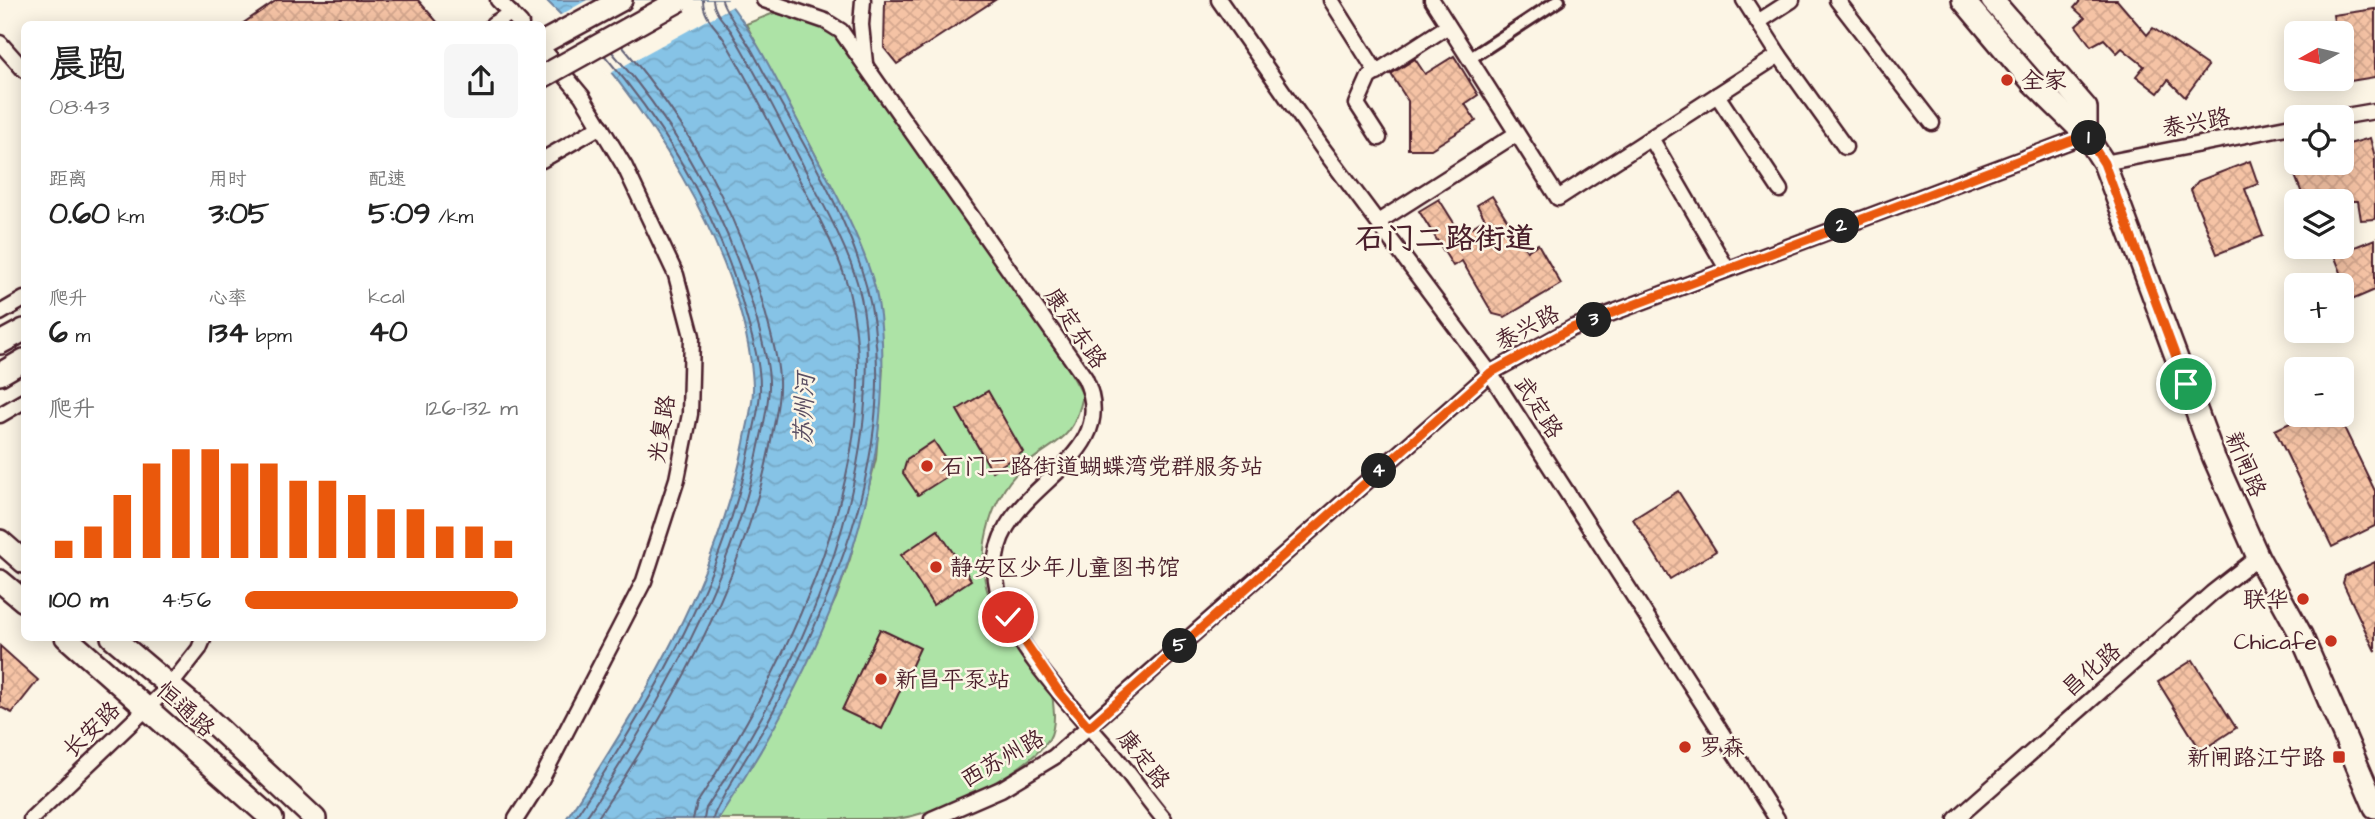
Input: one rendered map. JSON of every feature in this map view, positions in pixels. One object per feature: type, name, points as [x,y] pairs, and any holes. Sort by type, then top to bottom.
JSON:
[{"type":"main road","points":[[546,44],[621,0]]},
{"type":"main road","points":[[546,75],[680,0]]},
{"type":"main road","name":"新闸路","points":[[1963,0],[2033,83],[2086,135],[2104,163],[2214,458],[2258,556],[2301,635],[2375,807]]},
{"type":"main road","name":"新闸路","points":[[1992,0],[2086,108],[2086,135]]},
{"type":"main road","points":[[0,343],[21,332]]},
{"type":"main road","points":[[0,374],[21,362]]},
{"type":"main road","points":[[0,541],[21,559]]},
{"type":"main road","points":[[0,581],[21,598]]},
{"type":"main road","name":"恒通路","points":[[71,641],[272,819]]},
{"type":"main road","name":"恒通路","points":[[117,641],[170,686],[314,819]]},
{"type":"street","points":[[498,0],[518,21]]},
{"type":"street","points":[[863,0],[861,25],[865,64]]},
{"type":"street","name":"武定路","points":[[1219,0],[1490,373],[1777,819]]},
{"type":"street","points":[[1331,0],[1377,73]]},
{"type":"street","points":[[1432,0],[1558,198],[1779,54]]},
{"type":"street","points":[[1469,59],[1559,0]]},
{"type":"street","points":[[1744,0],[1845,147]]},
{"type":"street","points":[[1758,22],[1792,0]]},
{"type":"street","points":[[1837,0],[1932,123]]},
{"type":"street","name":"康定东路","points":[[772,1],[841,31],[1085,378],[1093,395],[1094,411],[1089,436],[1072,459],[1044,482],[1007,524],[998,545],[994,569],[998,593],[1008,617],[1059,692],[1089,727]]},
{"type":"street","points":[[498,21],[510,13]]},
{"type":"street","points":[[1379,138],[1357,104],[1370,77],[1448,26]]},
{"type":"street","points":[[0,43],[21,66]]},
{"type":"street","name":"光复路","points":[[516,819],[541,780],[644,581],[677,478],[690,414],[692,336],[676,275],[652,220],[601,126],[546,51]]},
{"type":"street","points":[[1717,95],[1780,190]]},
{"type":"street","points":[[2354,115],[2375,111]]},
{"type":"street","points":[[546,158],[601,126]]},
{"type":"street","name":"泰兴路","points":[[2104,163],[2284,127]]},
{"type":"street","points":[[1378,222],[1516,134]]},
{"type":"street","name":"泰兴路","points":[[1089,727],[1490,373],[1572,328],[2086,135]]},
{"type":"street","points":[[1651,138],[1727,270]]},
{"type":"street","points":[[0,313],[21,301]]},
{"type":"street","points":[[0,415],[21,403]]},
{"type":"street","name":"昌化路","points":[[1956,819],[2211,593],[2258,556]]},
{"type":"street","name":"长安路","points":[[32,819],[170,686],[202,641]]},
{"type":"street","name":"西苏州路","points":[[932,819],[970,804],[1026,775],[1054,757],[1089,727]]},
{"type":"street","name":"康定路","points":[[1089,727],[1164,819]]},
{"type":"green space","points":[[774,13],[806,20],[835,35],[1053,341],[1083,395],[1079,411],[1068,432],[1010,481],[992,514],[984,551],[986,587],[992,603],[1012,636],[1050,687],[1054,713],[1052,734],[1021,766],[979,791],[933,810],[895,819],[718,819],[772,729],[836,598],[850,559],[876,459],[883,368],[825,173],[746,24]]},
{"type":"water","name":"苏州河","points":[[546,0],[727,0],[759,48],[832,186],[858,240],[876,290],[882,332],[882,388],[876,446],[865,503],[849,559],[829,614],[805,667],[749,770],[718,819],[566,819],[649,686],[696,592],[732,494],[750,414],[753,385],[746,334],[731,282],[709,229],[682,176],[617,79]]},
{"type":"pier","points":[[587,0],[732,0],[735,5],[607,75],[557,17]]},
{"type":"building","points":[[277,0],[418,0],[436,21],[351,21],[339,17],[333,21],[246,21]]},
{"type":"building","points":[[885,0],[995,0],[897,64],[884,48]]},
{"type":"building","points":[[2081,0],[2117,0],[2147,35],[2153,28],[2208,66],[2185,97],[2168,80],[2158,93],[2136,76],[2144,66],[2122,48],[2117,53],[2104,39],[2091,46],[2076,26],[2085,18],[2074,8]]},
{"type":"building","points":[[2375,9],[2375,77],[2354,80],[2354,21],[2334,21],[2333,15]]},
{"type":"building","points":[[1454,56],[1478,95],[1465,104],[1476,121],[1431,149],[1408,149],[1408,101],[1391,74],[1415,59],[1425,74]]},
{"type":"building","points":[[2370,138],[2375,157],[2375,219],[2361,220],[2358,201],[2354,201],[2354,189],[2300,189],[2295,175],[2354,175],[2354,143]]},
{"type":"building","points":[[2250,161],[2258,184],[2245,189],[2263,236],[2217,254],[2191,190],[2198,181]]},
{"type":"building","points":[[1492,196],[1527,251],[1538,244],[1561,284],[1505,317],[1493,314],[1462,261],[1453,266],[1419,211],[1439,199],[1461,234],[1485,219],[1477,205]]},
{"type":"building","points":[[2375,239],[2375,290],[2354,299],[2354,273],[2341,273],[2336,259],[2354,259],[2354,247]]},
{"type":"building","points":[[988,391],[1023,452],[992,471],[957,410]]},
{"type":"building","points":[[2284,426],[2344,427],[2375,491],[2375,526],[2332,547],[2275,430]]},
{"type":"building","name":"石门二路街道蝴蝶湾党群服务站","points":[[934,441],[954,472],[918,495],[903,473],[907,459]]},
{"type":"building","points":[[1678,491],[1716,551],[1670,579],[1633,519]]},
{"type":"building","name":"静安区少年儿童图书馆","points":[[938,530],[971,580],[933,605],[901,555]]},
{"type":"building","points":[[2375,562],[2375,651],[2343,583],[2345,576]]},
{"type":"building","name":"新昌平泵站","points":[[880,629],[920,648],[882,729],[842,710]]},
{"type":"building","points":[[0,646],[38,680],[12,713],[0,707]]},
{"type":"building","points":[[2193,660],[2236,728],[2201,751],[2158,682]]},
{"type":"place","name":"全家","points":[[2007,80]]},
{"type":"place","name":"石门二路街道蝴蝶湾党群服务站","points":[[927,466]]},
{"type":"place","name":"静安区少年儿童图书馆","points":[[936,567]]},
{"type":"place","name":"联华","points":[[2303,599]]},
{"type":"place","name":"Chicafe","points":[[2331,641]]},
{"type":"place","name":"新昌平泵站","points":[[881,679]]},
{"type":"place","name":"罗森","points":[[1685,747]]},
{"type":"place","name":"新闸路江宁路","points":[[2339,757]]},
{"type":"district","name":"石门二路街道","points":[[1445,238]]},
{"type":"route","points":[[1008,617],[1059,692],[1089,727],[1490,373],[1572,328],[2086,135],[2104,163],[2186,384]]}]
